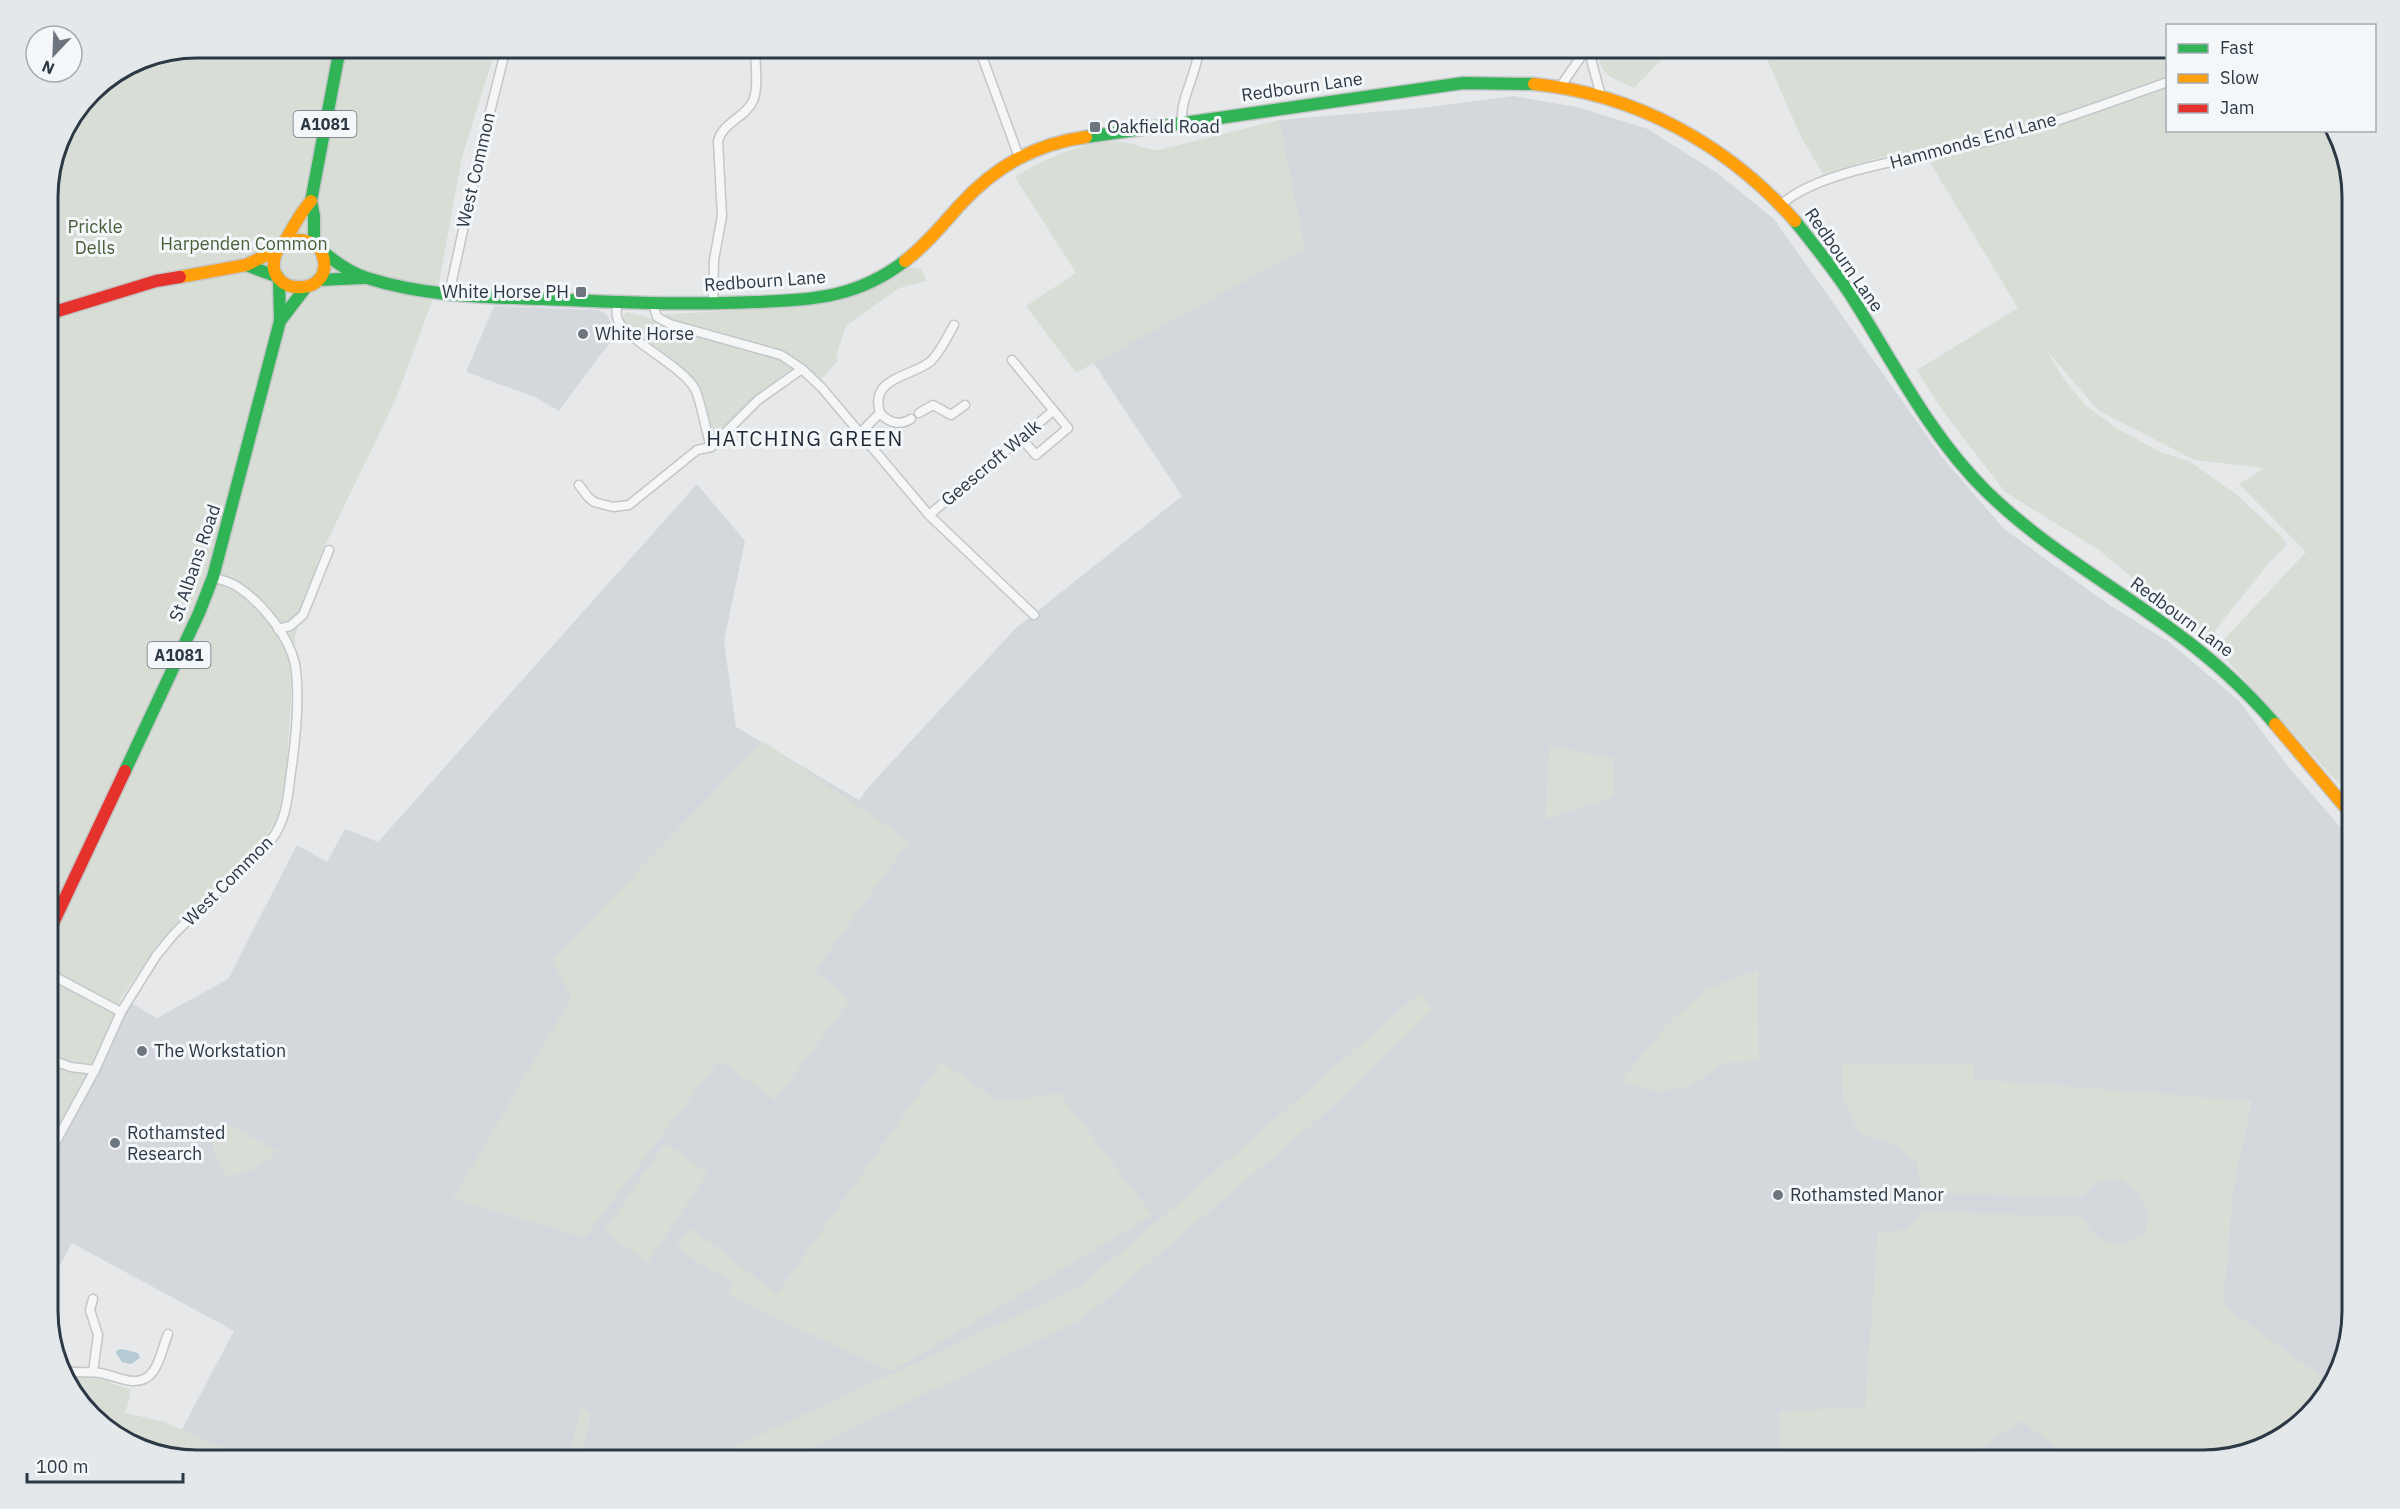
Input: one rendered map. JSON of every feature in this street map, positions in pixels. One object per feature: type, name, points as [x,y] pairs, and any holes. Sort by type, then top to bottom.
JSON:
[{"type":"main road","name":"St Albans Road","points":[[280,321],[306,287],[318,280],[324,266],[317,246],[311,201],[338,58]]},
{"type":"main road","name":"Redbourn Lane","points":[[317,246],[334,261],[365,278],[401,287],[449,294],[512,299],[653,304],[713,305],[808,300],[850,291],[879,279],[910,257],[987,178],[1039,147],[1063,140],[1463,83],[1512,82],[1560,87],[1601,96],[1667,121],[1716,150],[1749,174],[1782,204],[1831,266],[1928,420],[1953,455],[1985,490],[2037,535],[2189,642],[2240,684],[2283,730],[2342,803]]},
{"type":"main road","name":"St Albans Road","points":[[59,911],[200,613],[213,577],[280,321],[279,278],[274,263],[299,212],[311,201]]},
{"type":"main road","points":[[59,311],[156,281],[246,265],[300,237],[317,246]]},
{"type":"main road","points":[[246,265],[279,278],[292,287],[306,287]]},
{"type":"main road","name":"Redbourn Lane","points":[[318,280],[365,278]]},
{"type":"street","name":"West Common","points":[[449,294],[504,58]]},
{"type":"street","points":[[713,305],[714,260],[722,216],[718,141],[723,130],[747,109],[753,100],[755,58]]},
{"type":"street","points":[[983,58],[1019,157]]},
{"type":"street","points":[[1182,123],[1181,110],[1198,58]]},
{"type":"street","points":[[1560,87],[1580,58]]},
{"type":"street","points":[[1590,58],[1601,96]]},
{"type":"street","name":"Hammonds End Lane","points":[[1782,204],[1797,193],[1828,179],[1930,153],[1985,142],[2092,109],[2166,83]]},
{"type":"street","points":[[617,303],[617,319],[621,326],[673,364],[695,389],[711,447]]},
{"type":"street","points":[[653,304],[657,317],[670,324],[781,355],[801,369],[822,387],[929,514],[1034,615]]},
{"type":"street","points":[[911,419],[904,423],[895,423],[887,420],[880,413],[878,404],[885,387],[895,378],[920,368],[931,360],[954,325]]},
{"type":"street","points":[[1012,360],[1068,428],[1036,455],[1021,438]]},
{"type":"street","points":[[579,484],[594,502],[613,507],[629,505],[697,450],[711,447],[758,400],[801,369]]},
{"type":"street","points":[[919,413],[933,405],[951,415],[965,405]]},
{"type":"street","name":"Geescroft Walk","points":[[929,514],[1053,411]]},
{"type":"street","points":[[860,433],[880,413]]},
{"type":"street","points":[[278,629],[290,626],[303,615],[329,550]]},
{"type":"street","name":"West Common","points":[[59,1136],[95,1070],[121,1012],[156,956],[174,934],[271,840],[282,821],[290,784],[296,721],[295,665],[292,653],[269,613],[238,587],[213,577]]},
{"type":"street","points":[[59,979],[121,1012]]},
{"type":"street","points":[[59,1063],[95,1070]]},
{"type":"street","points":[[93,1299],[90,1310],[98,1335],[93,1372]]},
{"type":"street","points":[[72,1372],[93,1372],[134,1382],[147,1378],[153,1373],[168,1334]]},
{"type":"shaded area","name":"Rothamsted Research","points":[[1513,96],[1577,107],[1648,129],[1717,173],[1774,219],[1941,456],[2004,529],[2111,606],[2169,642],[2239,701],[2291,770],[2342,829],[2342,1311],[2337,1347],[2331,1365],[2318,1389],[2307,1403],[2280,1427],[2264,1436],[2229,1448],[2211,1450],[198,1450],[179,1449],[119,1412],[164,1422],[181,1431],[234,1331],[72,1243],[59,1267],[59,1143],[131,1003],[157,1018],[228,979],[297,845],[327,862],[345,829],[378,842],[697,484],[745,541],[724,641],[736,727],[859,800],[1015,629],[1182,496],[1057,308],[1279,120],[1422,108]]},
{"type":"shaded area","points":[[494,306],[599,310],[607,315],[613,327],[620,332],[559,411],[537,398],[466,372]]},
{"type":"green space","name":"Harpenden Common","points":[[198,58],[493,58],[462,157],[439,283],[395,401],[319,558],[295,637],[286,776],[277,820],[262,842],[166,937],[142,967],[120,1000],[95,1060],[59,1128],[59,189],[63,162],[69,144],[87,113],[113,87],[144,69],[171,61]]},
{"type":"green space","points":[[1599,58],[1663,58],[1634,88],[1608,75]]},
{"type":"green space","points":[[1766,58],[2166,58],[2166,132],[2325,132],[2339,171],[2342,198],[2342,786],[2216,648],[2306,552],[2239,484],[2265,468],[2194,460],[2098,410],[2047,351],[2064,379],[2086,406],[2118,429],[2160,452],[2189,461],[2236,494],[2281,536],[2287,545],[2269,563],[2224,619],[2215,631],[2216,641],[2211,644],[2099,550],[2005,492],[1942,410],[1917,370],[2018,308],[1923,151],[1882,157],[1823,174],[1801,137]]},
{"type":"green space","points":[[1279,120],[1305,248],[1076,373],[1026,306],[1076,273],[1015,177],[1052,157],[1095,143],[1122,142],[1159,150]]},
{"type":"green space","name":"HATCHING GREEN","points":[[910,267],[921,269],[927,281],[899,288],[846,326],[836,356],[838,361],[821,379],[798,360],[785,353],[666,319],[666,314],[796,306],[835,301],[873,289]]},
{"type":"green space","name":"HATCHING GREEN","points":[[627,312],[643,316],[672,329],[784,360],[793,367],[789,373],[757,397],[717,436],[712,436],[700,387],[674,360],[623,322],[621,318]]},
{"type":"green space","points":[[763,741],[909,841],[815,971],[850,1000],[775,1100],[719,1060],[585,1237],[453,1199],[571,998],[552,960]]},
{"type":"green space","points":[[1550,746],[1613,758],[1615,797],[1545,819]]},
{"type":"green space","points":[[1758,970],[1759,1062],[1724,1063],[1689,1087],[1657,1091],[1620,1082],[1666,1025],[1707,989]]},
{"type":"green space","points":[[1421,992],[1433,1010],[1325,1113],[1081,1320],[806,1450],[728,1450],[1079,1287]]},
{"type":"green space","points":[[942,1061],[998,1102],[1059,1093],[1152,1215],[891,1372],[728,1295],[734,1281],[716,1270],[713,1273],[677,1246],[691,1228],[777,1294]]},
{"type":"green space","points":[[1842,1063],[1974,1063],[1974,1079],[2252,1101],[2234,1184],[2223,1305],[2324,1379],[2318,1389],[2294,1416],[2280,1427],[2247,1443],[2229,1448],[2059,1450],[2022,1421],[1976,1450],[1781,1450],[1780,1411],[1865,1407],[1878,1232],[1907,1230],[1923,1212],[2081,1217],[2101,1239],[2124,1243],[2144,1235],[2150,1214],[2140,1194],[2121,1180],[2095,1183],[2083,1196],[1922,1193],[1917,1161],[1890,1142],[1862,1135],[1847,1109],[1842,1085]]},
{"type":"green space","points":[[226,1123],[277,1151],[254,1169],[225,1176],[215,1155],[212,1140],[221,1124]]},
{"type":"green space","points":[[665,1143],[708,1173],[648,1262],[604,1232]]},
{"type":"green space","points":[[75,1376],[111,1380],[110,1383],[130,1389],[125,1413],[164,1422],[228,1450],[171,1448],[136,1436],[106,1416],[87,1396]]},
{"type":"green space","points":[[582,1405],[591,1413],[583,1450],[556,1450],[571,1446]]},
{"type":"water","points":[[117,1350],[138,1353],[140,1358],[131,1364],[122,1362],[116,1353]]},
{"type":"traffic: fast","points":[[314,243],[314,216],[311,201],[338,58]]},
{"type":"traffic: fast","points":[[1086,137],[1463,83],[1534,84]]},
{"type":"traffic: fast","points":[[1795,221],[1850,294],[1929,422],[1986,491],[2054,548],[2202,653],[2228,675],[2275,724]]},
{"type":"traffic: fast","points":[[321,250],[343,267],[361,276],[417,290],[493,297],[662,303],[775,301],[826,296],[864,285],[905,261]]},
{"type":"traffic: fast","points":[[246,265],[278,277]]},
{"type":"traffic: fast","points":[[318,280],[363,278]]},
{"type":"traffic: fast","points":[[125,771],[199,613],[213,577],[280,321],[279,279]]},
{"type":"traffic: fast","points":[[280,321],[306,287]]},
{"type":"traffic: slow","points":[[1534,84],[1608,99],[1678,128],[1710,147],[1740,169],[1795,221]]},
{"type":"traffic: slow","points":[[905,261],[987,179],[1017,159],[1049,145],[1086,137]]},
{"type":"traffic: slow","points":[[285,242],[304,240],[321,251],[324,266],[321,278],[312,285],[290,286],[280,280],[274,270],[277,250],[311,201]]},
{"type":"traffic: slow","points":[[180,277],[246,265],[277,250]]},
{"type":"traffic: slow","points":[[2275,724],[2342,803]]},
{"type":"traffic: jam","points":[[59,311],[156,281],[180,277]]},
{"type":"traffic: jam","points":[[59,911],[125,771]]},
{"type":"place","name":"Oakfield Road","points":[[1095,127]]},
{"type":"place","name":"White Horse PH","points":[[581,292]]},
{"type":"place","name":"White Horse","points":[[583,334]]},
{"type":"place","name":"The Workstation","points":[[142,1051]]},
{"type":"place","name":"Rothamsted Research","points":[[115,1143]]},
{"type":"place","name":"Rothamsted Manor","points":[[1778,1195]]},
{"type":"district","name":"HATCHING GREEN","points":[[805,439]]},
{"type":"park label","name":"Prickle Dells","points":[[95,237]]}]
